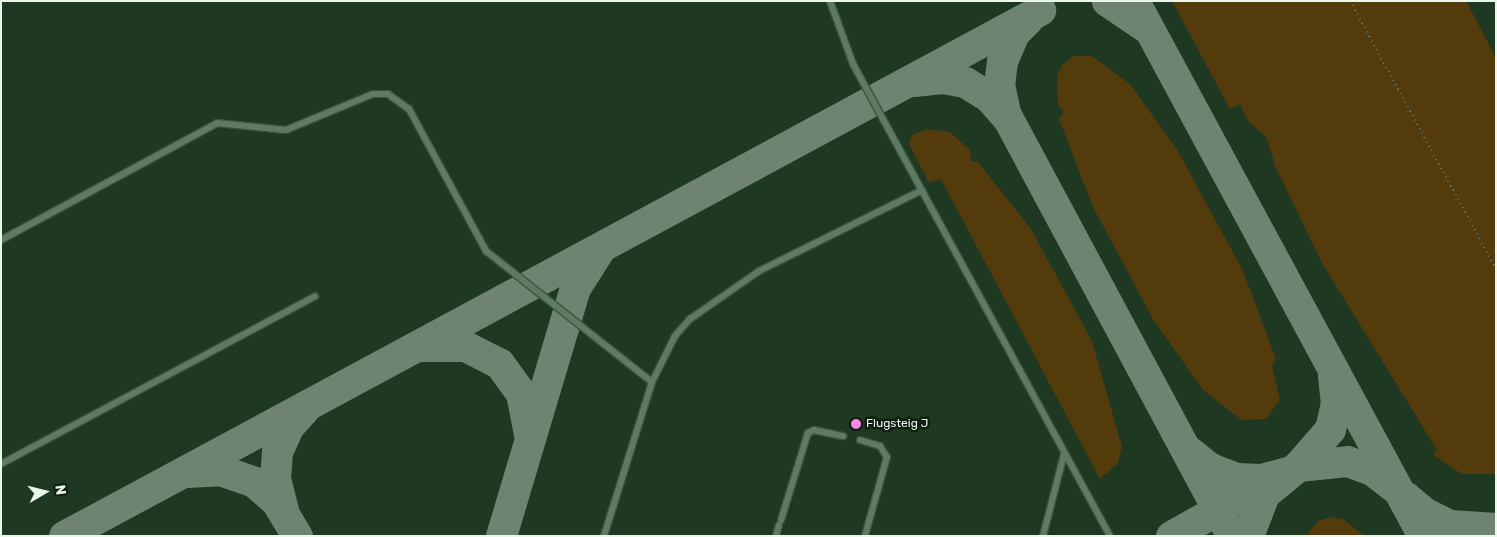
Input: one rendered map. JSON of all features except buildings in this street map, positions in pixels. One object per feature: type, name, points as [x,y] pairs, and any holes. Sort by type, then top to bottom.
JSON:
[{"type":"lane","points":[[830,1],[847,53],[1110,536]]},
{"type":"lane","points":[[1,240],[217,123],[286,130],[373,94],[388,94],[409,109],[486,251],[652,382]]},
{"type":"lane","points":[[604,536],[652,382],[674,336],[714,298],[818,239],[922,190]]},
{"type":"lane","points":[[1,464],[315,296]]},
{"type":"lane","points":[[776,536],[808,433],[814,430],[843,436]]},
{"type":"lane","points":[[860,440],[880,446],[887,457],[864,536]]},
{"type":"lane","points":[[1043,536],[1064,466],[1062,446]]},
{"type":"path","points":[[1350,1],[1496,269]]},
{"type":"shaded area","points":[[1172,1],[1466,1],[1496,58],[1496,474],[1462,474],[1433,455],[1437,450],[1322,263],[1276,168],[1266,137],[1247,120],[1240,104],[1230,109]]},
{"type":"shaded area","points":[[1074,56],[1092,56],[1130,84],[1178,151],[1243,271],[1276,359],[1272,366],[1280,400],[1266,419],[1242,420],[1204,391],[1154,321],[1093,207],[1059,119],[1064,112],[1058,104],[1057,76],[1062,65]]},
{"type":"shaded area","points":[[927,129],[950,132],[970,150],[971,161],[978,162],[1031,229],[1092,341],[1122,447],[1118,463],[1100,479],[941,179],[929,183],[909,144],[912,135]]},
{"type":"shaded area","points":[[1332,517],[1343,519],[1365,536],[1306,536],[1318,521]]},
{"type":"taxiway","points":[[1107,1],[1147,28]]},
{"type":"taxiway","points":[[1134,1],[1423,536]]},
{"type":"taxiway","points":[[64,536],[1040,10]]},
{"type":"taxiway","points":[[1028,19],[1014,33],[1002,61],[999,84],[1005,113],[1232,536]]},
{"type":"taxiway","points":[[914,81],[942,78],[965,82],[989,97],[1007,118]]},
{"type":"taxiway","points":[[501,536],[575,288],[599,250]]},
{"type":"taxiway","points":[[421,346],[465,346],[499,363],[521,393],[529,434]]},
{"type":"taxiway","points":[[1298,466],[1330,429],[1336,404],[1333,374]]},
{"type":"taxiway","points":[[283,510],[275,479],[277,452],[288,427],[304,409]]},
{"type":"taxiway","points":[[1190,452],[1210,468],[1236,478],[1261,479],[1288,472]]},
{"type":"taxiway","points":[[1248,536],[1264,494],[1298,466],[1347,461],[1372,470],[1395,488]]},
{"type":"taxiway","points":[[187,472],[220,470],[254,482],[276,501],[297,536]]},
{"type":"taxiway","points":[[1406,497],[1425,513],[1450,525],[1496,528]]},
{"type":"taxiway","points":[[1171,536],[1235,500]]},
{"type":"place","name":"Flugsteig J","points":[[856,424]]}]
